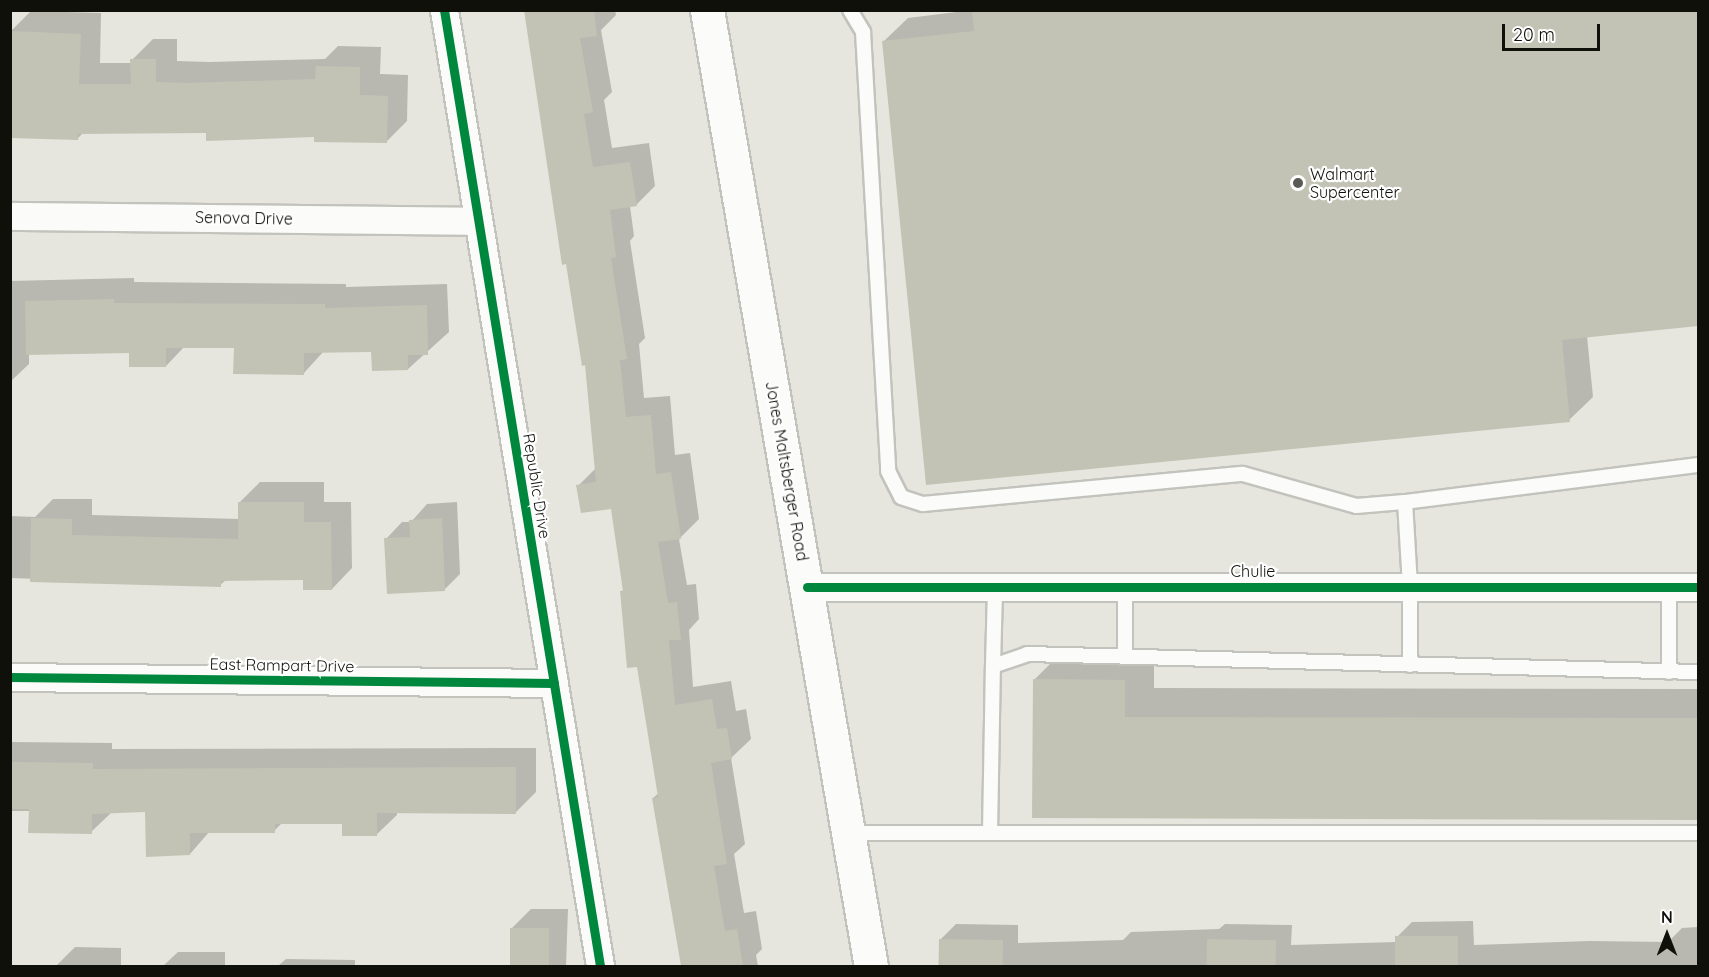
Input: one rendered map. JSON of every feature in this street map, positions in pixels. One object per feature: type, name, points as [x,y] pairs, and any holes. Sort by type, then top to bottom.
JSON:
[{"type":"main road","name":"Jones Maltsberger Road","points":[[707,10],[871,966]]},
{"type":"street","name":"Republic Drive","points":[[444,10],[600,966]]},
{"type":"street","name":"Senova Drive","points":[[10,216],[478,220]]},
{"type":"street","name":"Chulie","points":[[807,587],[1698,587]]},
{"type":"street","name":"East Rampart Drive","points":[[10,677],[554,683]]},
{"type":"lane","points":[[850,10],[863,32],[888,471],[901,497],[923,504],[1243,474],[1356,506],[1405,502],[1698,465]]},
{"type":"lane","points":[[1405,502],[1410,586],[1410,665]]},
{"type":"lane","points":[[1125,586],[1125,657]]},
{"type":"lane","points":[[990,833],[995,587]]},
{"type":"lane","points":[[1670,587],[1670,672]]},
{"type":"lane","points":[[993,666],[1027,654],[1698,672]]},
{"type":"lane","points":[[848,833],[1698,833]]},
{"type":"building","points":[[524,10],[594,10],[597,36],[580,38],[593,112],[584,114],[593,167],[630,162],[637,206],[610,210],[616,257],[611,258],[627,359],[620,360],[626,417],[651,415],[656,474],[671,472],[681,539],[658,542],[668,603],[677,602],[681,640],[669,640],[675,705],[712,699],[717,729],[727,728],[732,759],[711,763],[727,864],[714,866],[725,931],[737,929],[743,966],[681,966],[652,798],[658,797],[637,667],[627,668],[620,591],[623,591],[611,509],[581,513],[576,485],[596,482],[585,365],[582,366],[566,264],[562,265]]},
{"type":"building","name":"Walmart Supercenter","points":[[972,10],[1698,10],[1698,326],[1562,340],[1570,422],[926,485],[882,41],[974,31]]},
{"type":"building","points":[[10,31],[81,34],[79,84],[131,84],[130,59],[156,59],[156,82],[315,79],[316,66],[360,67],[360,95],[388,96],[387,143],[314,142],[314,137],[206,141],[206,133],[78,134],[78,140],[10,138]]},
{"type":"building","points":[[114,299],[114,303],[325,304],[325,308],[427,305],[428,355],[408,355],[408,370],[372,371],[371,352],[304,353],[304,375],[233,374],[234,348],[166,348],[166,367],[129,367],[129,353],[26,355],[25,301]]},
{"type":"building","points":[[238,502],[304,502],[304,522],[331,522],[332,590],[303,590],[303,580],[221,581],[221,587],[30,582],[31,518],[72,519],[72,535],[238,539]]},
{"type":"building","points":[[442,518],[445,591],[387,594],[384,538],[410,537],[409,520]]},
{"type":"building","points":[[1033,679],[1125,680],[1125,717],[1698,718],[1698,820],[1032,818]]},
{"type":"building","points":[[10,762],[93,763],[93,769],[516,767],[516,814],[377,813],[377,836],[342,836],[342,824],[275,824],[275,833],[190,833],[190,855],[146,857],[145,812],[92,814],[92,834],[28,833],[29,809],[10,809]]},
{"type":"building","points":[[510,928],[549,928],[549,966],[510,966]]},
{"type":"building","points":[[1395,936],[1458,936],[1458,966],[1395,966]]},
{"type":"building","points":[[939,939],[1003,940],[1003,966],[939,966]]},
{"type":"building","points":[[1207,939],[1276,940],[1276,966],[1207,966]]},
{"type":"cycle path","points":[[444,10],[600,966]]},
{"type":"cycle path","points":[[807,587],[1698,587]]},
{"type":"cycle path","points":[[10,677],[554,683]]},
{"type":"place","name":"Walmart Supercenter","points":[[1298,183]]}]
